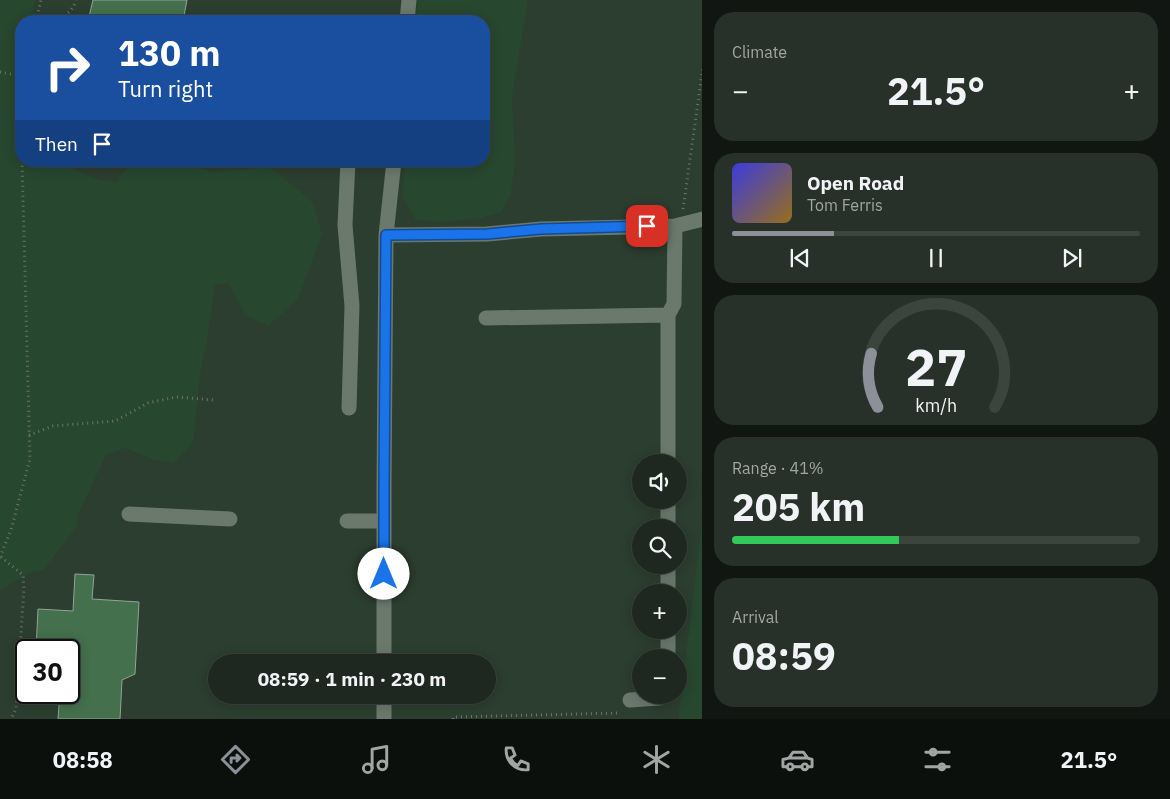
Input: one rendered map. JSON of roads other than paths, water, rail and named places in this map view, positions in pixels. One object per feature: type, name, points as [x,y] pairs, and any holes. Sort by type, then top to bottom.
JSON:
[{"type":"street","points":[[408,15],[410,0]]},
{"type":"street","points":[[348,167],[345,225],[352,306],[349,408]]},
{"type":"street","points":[[384,654],[386,235],[393,167]]},
{"type":"street","points":[[386,235],[487,234],[541,229],[678,225],[702,220]]},
{"type":"street","points":[[668,454],[668,315],[674,304],[678,225]]},
{"type":"street","points":[[486,318],[668,315]]},
{"type":"street","points":[[129,514],[230,519]]},
{"type":"street","points":[[347,522],[384,521]]},
{"type":"street","points":[[384,704],[384,719]]}]
